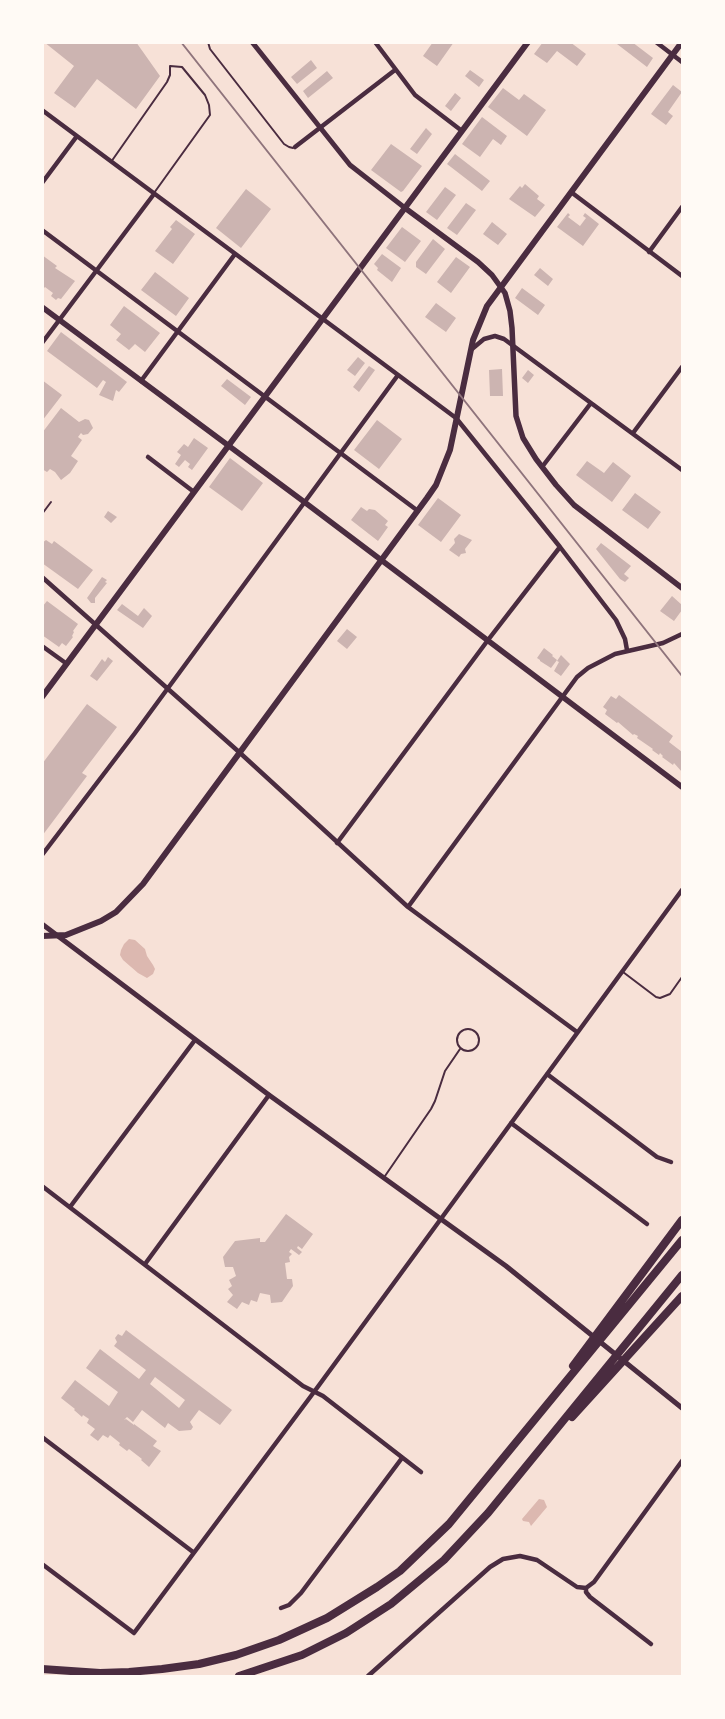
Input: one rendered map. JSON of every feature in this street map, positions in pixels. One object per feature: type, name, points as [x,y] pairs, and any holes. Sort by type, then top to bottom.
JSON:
[{"type":"highway","points":[[519,1440],[682,1220]]},
{"type":"highway","points":[[42,1669],[100,1673],[162,1670],[199,1664],[236,1655],[279,1640],[347,1607],[377,1588],[414,1559],[449,1524],[682,1240]]},
{"type":"highway","points":[[238,1676],[302,1655],[346,1633],[391,1604],[444,1560],[468,1536],[682,1275]]},
{"type":"highway","points":[[537,1452],[596,1392],[682,1296]]},
{"type":"main road","points":[[42,697],[528,42]]},
{"type":"main road","points":[[42,936],[58,936],[80,930],[101,921],[116,912],[143,884],[418,511],[436,485],[450,450],[474,334],[483,315],[501,287],[682,42]]},
{"type":"main road","points":[[405,208],[478,262],[492,275],[501,287],[510,311],[516,416],[523,438],[542,468],[581,511],[682,588]]},
{"type":"main road","points":[[42,307],[305,502],[682,787]]},
{"type":"street","points":[[252,42],[320,129],[357,171],[405,208]]},
{"type":"street","points":[[374,42],[415,95],[462,130]]},
{"type":"street","points":[[656,42],[682,62]]},
{"type":"street","points":[[295,147],[395,70]]},
{"type":"street","points":[[42,110],[456,418],[616,620],[625,639],[627,650]]},
{"type":"street","points":[[42,183],[77,136]]},
{"type":"street","points":[[571,192],[682,276]]},
{"type":"street","points":[[42,343],[154,194]]},
{"type":"street","points":[[650,252],[682,207]]},
{"type":"street","points":[[42,230],[418,511]]},
{"type":"street","points":[[141,381],[235,254]]},
{"type":"street","points":[[470,352],[481,340],[489,337],[499,337],[513,344],[682,470]]},
{"type":"street","points":[[632,434],[682,366]]},
{"type":"street","points":[[42,855],[398,376]]},
{"type":"street","points":[[542,468],[591,403]]},
{"type":"street","points":[[148,457],[194,492]]},
{"type":"street","points":[[337,843],[488,640],[560,548]]},
{"type":"street","points":[[42,577],[239,752],[408,907],[577,1032]]},
{"type":"street","points":[[408,907],[573,681],[600,660],[627,650],[663,643],[682,634]]},
{"type":"street","points":[[42,646],[67,664]]},
{"type":"street","points":[[42,1564],[134,1633],[314,1392],[682,890]]},
{"type":"street","points":[[42,924],[195,1040],[506,1266],[682,1408]]},
{"type":"street","points":[[70,1207],[195,1040]]},
{"type":"street","points":[[547,1074],[657,1157],[671,1162]]},
{"type":"street","points":[[146,1264],[270,1095]]},
{"type":"street","points":[[511,1123],[647,1224]]},
{"type":"street","points":[[42,1186],[303,1386],[324,1396],[420,1472]]},
{"type":"street","points":[[42,1437],[193,1552]]},
{"type":"street","points":[[281,1608],[289,1605],[301,1593],[402,1458]]},
{"type":"street","points":[[368,1676],[490,1567],[503,1559],[520,1556],[537,1560],[577,1587],[586,1588],[594,1582],[682,1461]]},
{"type":"street","points":[[586,1588],[586,1592],[590,1597],[651,1644]]},
{"type":"lane","points":[[208,42],[210,49],[284,144],[291,148],[295,147]]},
{"type":"lane","points":[[111,162],[168,82],[170,66],[182,67],[205,95],[210,115],[154,194]]},
{"type":"lane","points":[[42,514],[51,502]]},
{"type":"lane","points":[[623,972],[660,998],[670,994],[682,977]]},
{"type":"lane","points":[[467,1029],[474,1031],[479,1040],[477,1047],[471,1051],[460,1049],[456,1039],[460,1032],[467,1029]]},
{"type":"lane","points":[[384,1178],[431,1109],[445,1071],[460,1049]]},
{"type":"shaded area","points":[[129,939],[135,940],[145,949],[155,969],[153,974],[147,978],[138,973],[120,955],[124,944]]},
{"type":"shaded area","points":[[539,1499],[544,1500],[547,1507],[531,1526],[529,1522],[522,1519]]},
{"type":"building","points":[[44,42],[136,42],[160,76],[136,109],[97,79],[75,108],[54,93],[74,66]]},
{"type":"building","points":[[433,42],[454,42],[437,66],[423,56]]},
{"type":"building","points":[[543,42],[570,42],[586,54],[577,66],[557,51],[547,63],[534,54]]},
{"type":"building","points":[[618,42],[632,42],[653,58],[647,67],[617,44]]},
{"type":"building","points":[[311,60],[317,68],[297,84],[291,77]]},
{"type":"building","points":[[470,70],[484,80],[479,87],[465,76]]},
{"type":"building","points":[[327,71],[333,78],[308,98],[303,91]]},
{"type":"building","points":[[673,85],[682,92],[668,112],[673,116],[666,125],[651,114]]},
{"type":"building","points":[[503,88],[519,100],[524,94],[546,110],[527,136],[488,107]]},
{"type":"building","points":[[455,93],[461,98],[451,111],[445,106]]},
{"type":"building","points":[[482,117],[507,136],[501,145],[493,139],[480,157],[462,144]]},
{"type":"building","points":[[426,128],[432,134],[417,154],[410,149]]},
{"type":"building","points":[[391,144],[422,166],[401,192],[371,170]]},
{"type":"building","points":[[455,154],[490,181],[482,191],[447,164]]},
{"type":"building","points":[[525,184],[539,196],[537,199],[545,205],[535,217],[509,199],[520,186],[522,188]]},
{"type":"building","points":[[445,187],[456,195],[437,220],[426,212]]},
{"type":"building","points":[[246,189],[271,209],[241,248],[216,228]]},
{"type":"building","points":[[466,203],[476,210],[457,235],[447,228]]},
{"type":"building","points":[[568,213],[570,215],[568,217],[580,226],[586,218],[583,216],[585,213],[599,224],[583,246],[557,227]]},
{"type":"building","points":[[176,220],[195,234],[173,264],[155,251],[172,229],[170,227]]},
{"type":"building","points":[[492,222],[507,234],[498,245],[483,234]]},
{"type":"building","points":[[402,227],[421,241],[405,262],[386,248]]},
{"type":"building","points":[[433,239],[445,249],[426,274],[416,267],[416,262]]},
{"type":"building","points":[[382,254],[401,268],[392,282],[377,270],[378,268],[374,264]]},
{"type":"building","points":[[42,255],[57,266],[55,268],[75,281],[61,299],[58,298],[56,300],[51,296],[53,293],[45,287],[42,290]]},
{"type":"building","points":[[456,257],[470,267],[451,293],[437,282]]},
{"type":"building","points":[[540,268],[553,279],[548,286],[534,275]]},
{"type":"building","points":[[155,272],[189,298],[176,316],[141,290]]},
{"type":"building","points":[[522,288],[545,305],[538,315],[515,298]]},
{"type":"building","points":[[436,303],[456,318],[446,332],[425,317]]},
{"type":"building","points":[[124,306],[160,333],[145,352],[135,344],[129,350],[116,340],[121,334],[110,325]]},
{"type":"building","points":[[61,332],[127,382],[119,392],[116,390],[113,401],[99,395],[106,382],[103,380],[97,388],[47,351]]},
{"type":"building","points":[[358,357],[365,363],[355,376],[347,370]]},
{"type":"building","points":[[369,366],[375,370],[359,392],[353,387]]},
{"type":"building","points":[[502,369],[503,396],[490,396],[489,370]]},
{"type":"building","points":[[528,370],[534,375],[528,383],[522,378]]},
{"type":"building","points":[[227,379],[251,397],[245,405],[221,386]]},
{"type":"building","points":[[42,380],[62,395],[42,421]]},
{"type":"building","points":[[61,408],[79,422],[85,419],[89,420],[93,428],[88,434],[83,435],[81,433],[78,437],[82,440],[71,456],[78,461],[70,473],[61,480],[50,469],[47,472],[42,469],[42,433]]},
{"type":"building","points":[[377,420],[402,439],[379,469],[354,450]]},
{"type":"building","points":[[194,438],[208,448],[192,470],[188,467],[190,464],[185,460],[179,467],[175,464],[181,455],[177,452],[184,444],[188,447]]},
{"type":"building","points":[[230,458],[263,483],[242,511],[209,487]]},
{"type":"building","points":[[587,461],[604,473],[613,462],[631,476],[612,502],[576,475]]},
{"type":"building","points":[[635,493],[661,512],[648,529],[622,510]]},
{"type":"building","points":[[438,498],[461,515],[441,542],[418,525]]},
{"type":"building","points":[[361,507],[367,511],[369,509],[375,510],[388,521],[385,525],[388,527],[378,541],[351,520]]},
{"type":"building","points":[[108,511],[117,517],[111,523],[104,517]]},
{"type":"building","points":[[459,534],[472,540],[465,549],[466,553],[461,554],[459,557],[449,550],[455,543],[454,539]]},
{"type":"building","points":[[46,540],[52,544],[54,541],[93,570],[78,589],[42,563],[42,543]]},
{"type":"building","points":[[601,543],[631,566],[624,574],[629,578],[625,582],[620,579],[596,549]]},
{"type":"building","points":[[102,577],[107,580],[105,582],[107,583],[95,598],[95,603],[91,603],[87,598]]},
{"type":"building","points":[[672,596],[682,605],[682,610],[674,621],[660,611]]},
{"type":"building","points":[[47,601],[78,624],[73,631],[73,637],[66,646],[62,643],[59,647],[42,635],[42,607]]},
{"type":"building","points":[[122,604],[138,616],[144,608],[152,616],[143,628],[117,610]]},
{"type":"building","points":[[347,629],[357,637],[347,649],[337,641]]},
{"type":"building","points":[[544,648],[557,660],[551,668],[537,658]]},
{"type":"building","points":[[561,655],[570,664],[561,676],[554,671]]},
{"type":"building","points":[[108,657],[113,661],[97,681],[90,676],[102,659],[105,662]]},
{"type":"building","points":[[619,695],[673,736],[669,742],[682,752],[682,772],[674,763],[673,765],[662,757],[660,753],[659,755],[637,738],[638,736],[633,735],[605,714],[607,710],[603,707],[611,696],[616,699]]},
{"type":"building","points":[[87,704],[117,727],[82,773],[87,776],[42,836],[42,764]]},
{"type":"building","points":[[286,1214],[313,1234],[302,1249],[298,1246],[297,1248],[302,1252],[299,1255],[291,1249],[289,1252],[292,1254],[289,1257],[290,1262],[285,1263],[287,1279],[292,1279],[293,1286],[282,1302],[271,1303],[270,1295],[260,1293],[257,1302],[251,1300],[249,1305],[242,1302],[237,1309],[227,1302],[233,1295],[228,1289],[232,1286],[229,1280],[236,1276],[233,1267],[225,1267],[223,1257],[235,1241],[260,1238],[260,1242],[265,1242]]},
{"type":"building","points":[[126,1330],[232,1410],[220,1425],[199,1410],[190,1422],[193,1427],[191,1430],[179,1431],[168,1423],[165,1428],[142,1410],[133,1422],[127,1417],[124,1420],[126,1419],[134,1424],[157,1441],[153,1446],[161,1451],[149,1467],[129,1449],[127,1451],[119,1445],[120,1443],[110,1435],[108,1438],[103,1435],[98,1441],[90,1435],[95,1429],[87,1423],[89,1419],[83,1415],[82,1417],[61,1398],[75,1380],[109,1406],[118,1392],[86,1368],[100,1349],[139,1379],[146,1370],[114,1346],[117,1342],[115,1338],[118,1334],[122,1336]],"holes":[[[155,1377],[185,1400],[179,1408],[150,1384]]]},
{"type":"railway","points":[[181,42],[682,676]]}]
